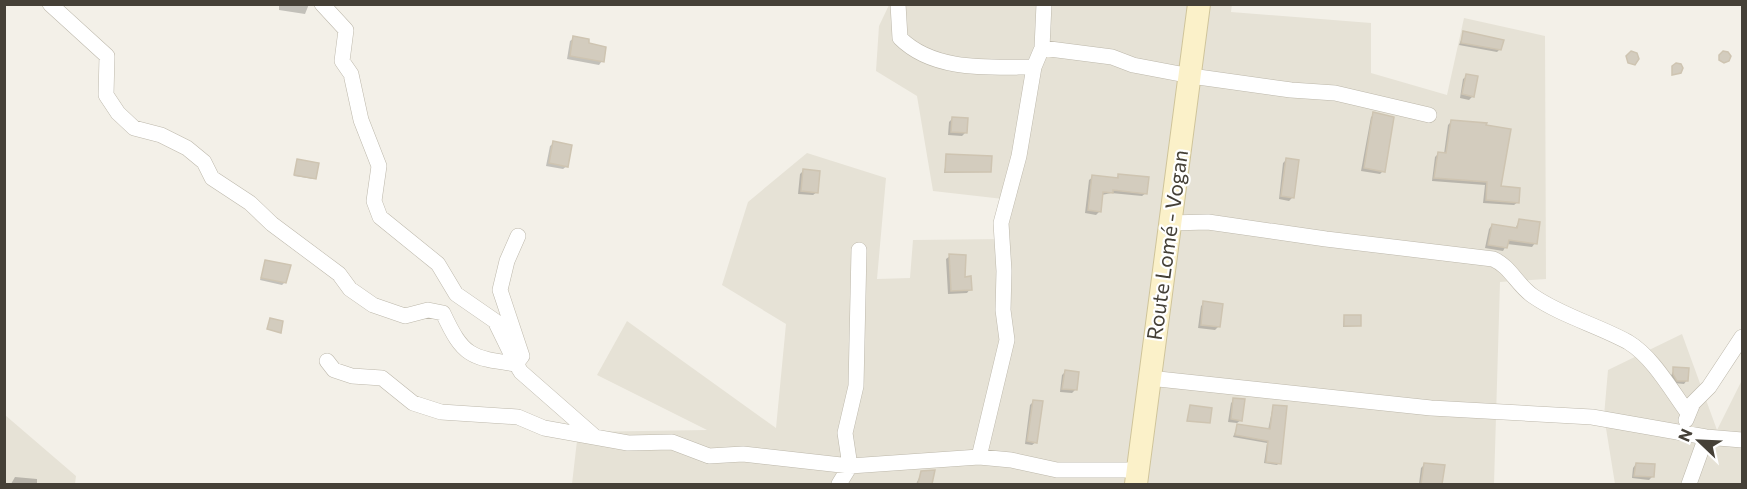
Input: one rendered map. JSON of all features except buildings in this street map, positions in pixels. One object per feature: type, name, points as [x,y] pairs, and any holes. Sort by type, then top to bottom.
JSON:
[{"type":"main road","name":"Route Lomé - Vogan","points":[[1136,477],[1199,4]]},
{"type":"street","points":[[50,4],[107,56],[106,95],[118,113],[134,128],[161,135],[187,148],[204,162],[212,178],[250,203],[272,224],[339,274],[350,289],[373,305],[405,316],[428,310],[443,313],[464,351],[485,360],[516,364]]},
{"type":"street","points":[[322,4],[346,30],[342,61],[351,74],[361,120],[379,166],[374,201],[380,217],[438,264],[456,294],[495,321],[521,372],[594,436]]},
{"type":"street","points":[[898,4],[900,38],[918,52],[966,66],[1034,67]]},
{"type":"street","points":[[979,457],[1007,340],[1003,310],[1005,271],[1001,223],[1019,156],[1034,67],[1042,48],[1044,4]]},
{"type":"street","points":[[1042,48],[1112,57],[1133,65],[1191,76],[1292,90],[1335,93],[1429,116]]},
{"type":"street","points":[[1170,223],[1208,222],[1492,259],[1503,263],[1527,292],[1548,306],[1630,343],[1655,368],[1688,413]]},
{"type":"street","points":[[516,364],[522,356],[500,290],[507,261],[518,236]]},
{"type":"street","points":[[839,484],[850,466],[844,433],[856,386],[859,250]]},
{"type":"street","points":[[1683,432],[1688,413],[1743,337]]},
{"type":"street","points":[[327,361],[334,370],[352,376],[382,378],[413,403],[441,412],[518,417],[544,428],[628,443],[672,441],[709,456],[743,454],[850,466],[979,457],[1011,460],[1057,470],[1136,477]]},
{"type":"street","points":[[1149,378],[1431,408],[1592,417],[1706,438],[1743,440]]},
{"type":"street","points":[[1689,484],[1706,438]]},
{"type":"shaded area","points":[[1232,4],[1231,12],[1371,23],[1371,73],[1447,95],[1464,18],[1545,36],[1546,279],[1500,282],[1494,484],[572,484],[578,432],[707,430],[597,375],[627,321],[776,428],[786,324],[722,285],[748,202],[807,153],[886,178],[877,279],[910,278],[913,240],[1005,239],[1012,200],[933,191],[917,96],[876,71],[879,26],[889,5]]},
{"type":"shaded area","points":[[1682,334],[1717,430],[1742,380],[1742,484],[1615,484],[1604,416],[1608,370]]},
{"type":"shaded area","points":[[5,415],[76,476],[75,484],[5,484]]}]
